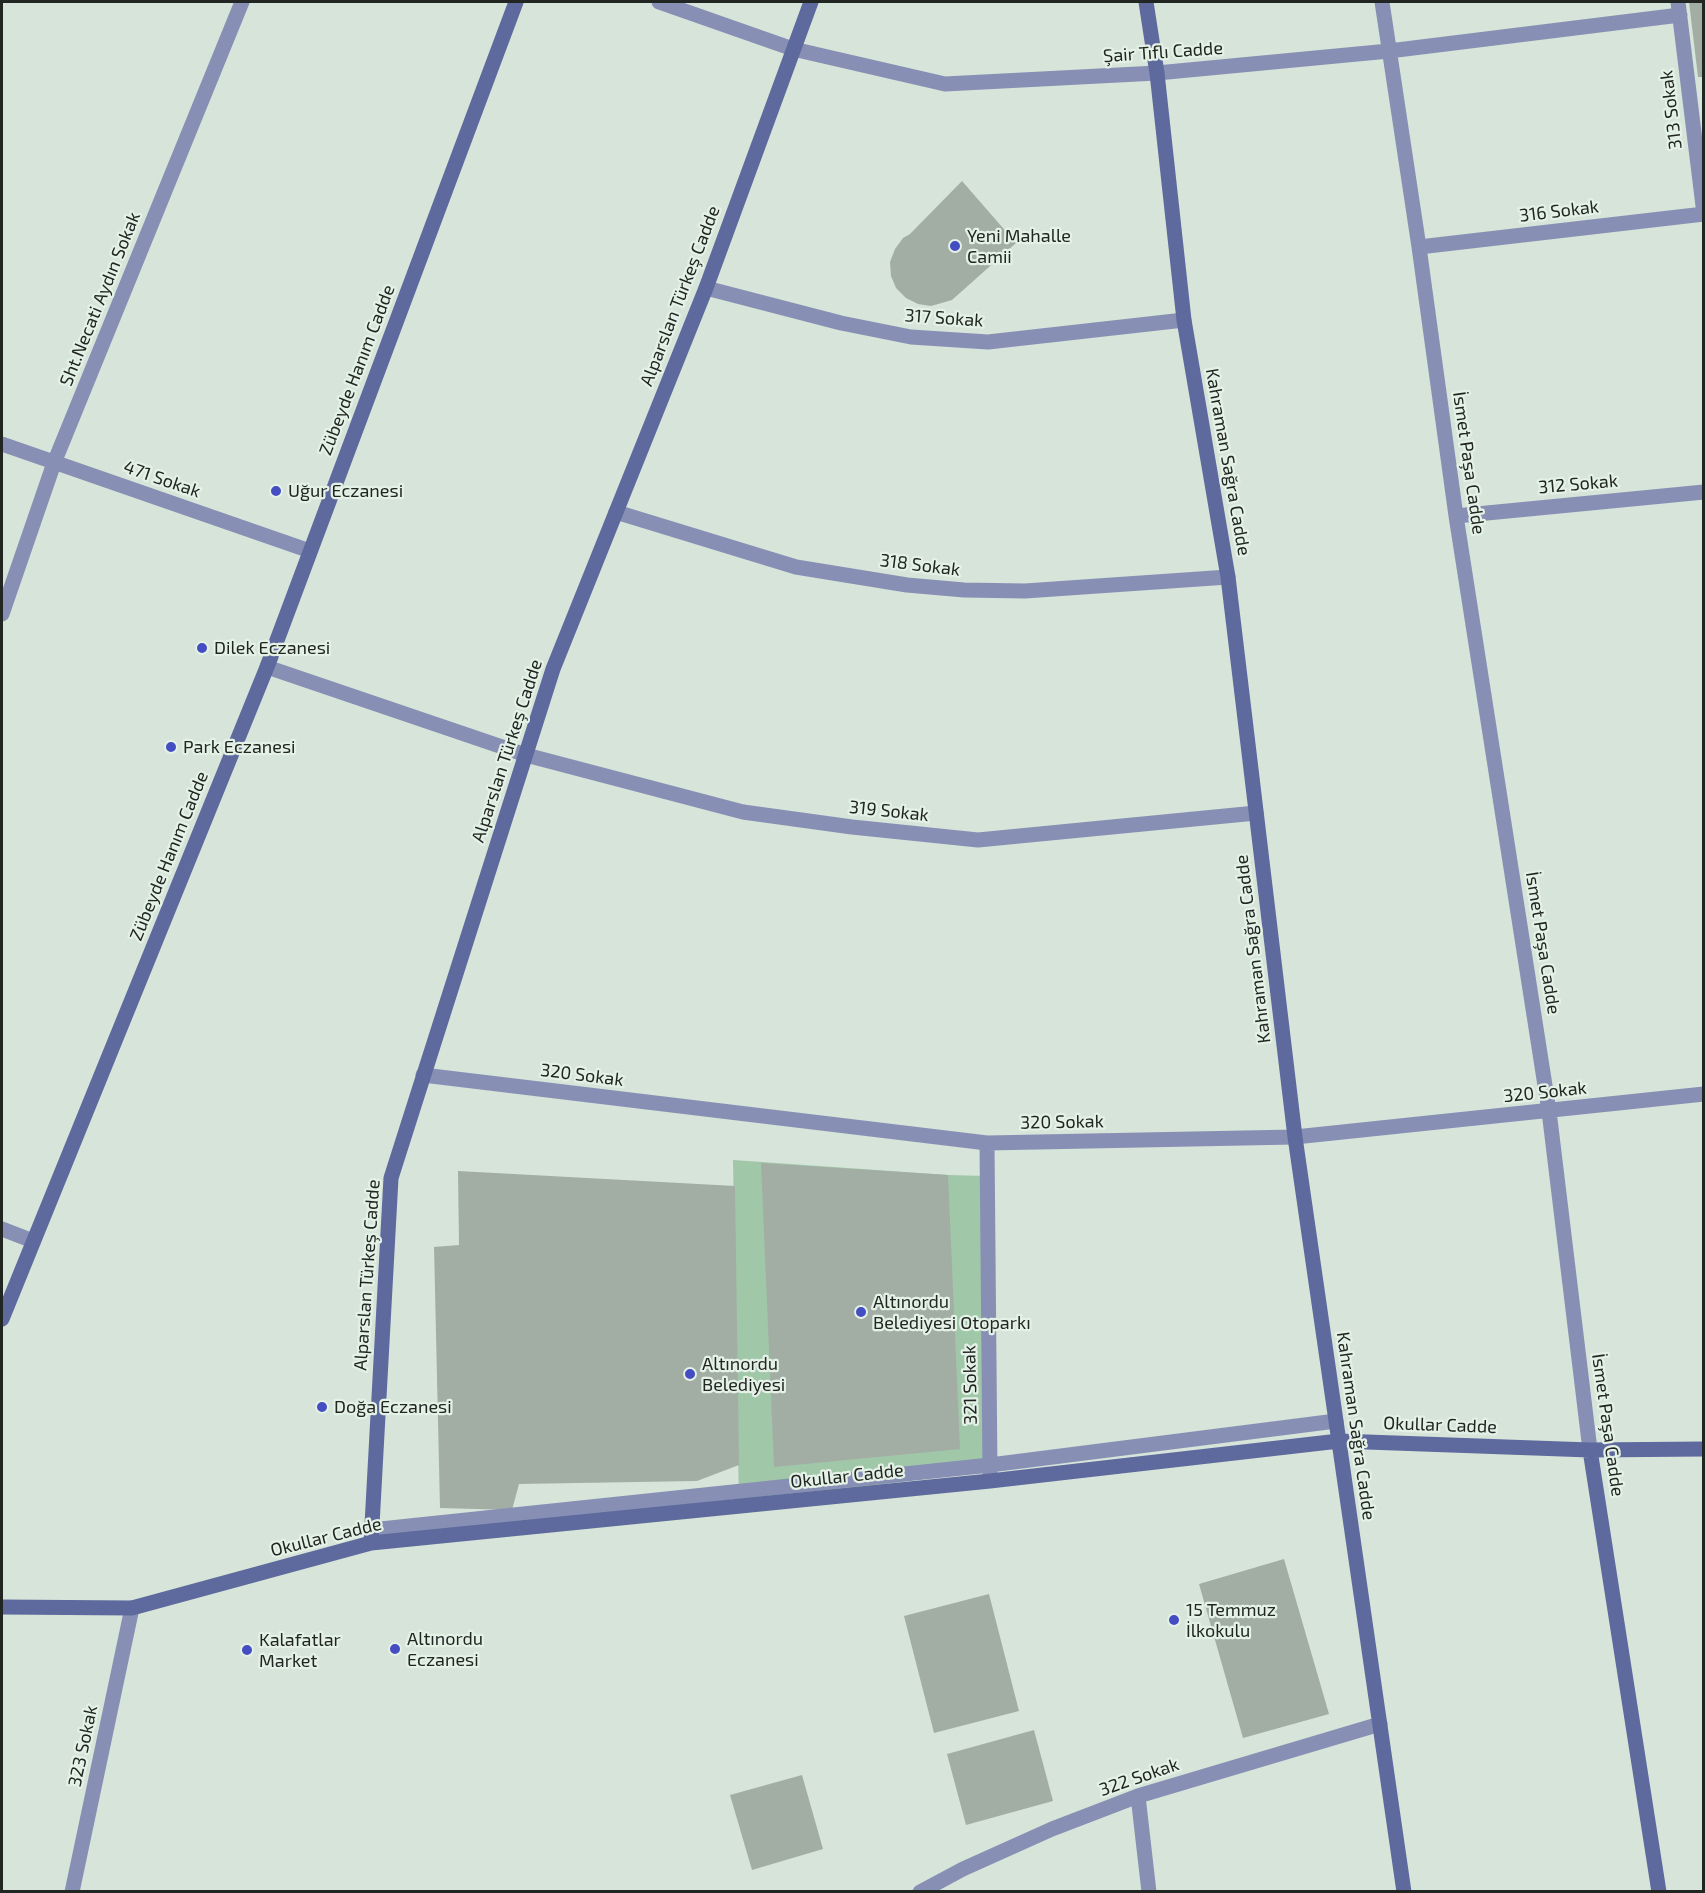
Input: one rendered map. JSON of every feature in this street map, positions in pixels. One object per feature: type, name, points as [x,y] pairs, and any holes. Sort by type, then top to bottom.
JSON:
[{"type":"street","name":"Sht.Necati Aydın Sokak","points":[[2,614],[54,463],[242,2]]},
{"type":"street","name":"Zübeyde Hanım Cadde","points":[[2,1319],[267,668],[516,2]]},
{"type":"street","name":"Şair Tıflı Cadde","points":[[659,2],[793,49],[945,84],[1157,74],[1389,51],[1679,8]]},
{"type":"street","name":"Alparslan Türkeş Cadde","points":[[371,1537],[391,1178],[553,669],[706,288],[811,2]]},
{"type":"street","name":"Kahraman Sağra Cadde","points":[[1146,2],[1157,74],[1184,320],[1228,577],[1295,1137],[1404,1892]]},
{"type":"street","name":"İsmet Paşa Cadde","points":[[1382,2],[1456,516],[1550,1111],[1590,1450],[1659,1892]]},
{"type":"street","name":"313 Sokak","points":[[1679,8],[1704,214]]},
{"type":"street","name":"316 Sokak","points":[[1419,247],[1704,214]]},
{"type":"street","name":"317 Sokak","points":[[706,288],[841,324],[922,338],[988,342],[1184,320]]},
{"type":"street","name":"471 Sokak","points":[[2,444],[310,551]]},
{"type":"street","name":"312 Sokak","points":[[1456,516],[1704,492]]},
{"type":"street","name":"318 Sokak","points":[[616,512],[796,567],[907,585],[964,590],[1025,591],[1228,577]]},
{"type":"street","name":"319 Sokak","points":[[267,668],[526,755],[743,812],[852,827],[978,840],[1256,813]]},
{"type":"street","name":"320 Sokak","points":[[423,1075],[987,1143],[1295,1137],[1704,1094]]},
{"type":"street","name":"321 Sokak","points":[[987,1143],[990,1481]]},
{"type":"street","points":[[2,1229],[33,1241]]},
{"type":"street","points":[[371,1537],[990,1465],[1335,1421]]},
{"type":"street","name":"Okullar Cadde","points":[[2,1606],[132,1608],[371,1537],[990,1481],[1339,1441],[1590,1450],[1704,1449]]},
{"type":"street","name":"323 Sokak","points":[[72,1892],[132,1608]]},
{"type":"street","name":"322 Sokak","points":[[920,1892],[963,1869],[1052,1829],[1138,1796],[1380,1724]]},
{"type":"street","points":[[1138,1796],[1149,1892]]},
{"type":"green space","name":"Altınordu Belediyesi Otoparkı","points":[[733,1160],[987,1176],[990,1465],[975,1471],[739,1506]]},
{"type":"building","points":[[1689,2],[1704,2],[1704,77],[1698,77]]},
{"type":"building","name":"Yeni Mahalle Camii","points":[[962,181],[1016,243],[952,300],[931,306],[918,304],[906,298],[896,288],[891,276],[890,262],[903,238],[910,234]]},
{"type":"building","name":"Altınordu Belediyesi Otoparkı","points":[[761,1163],[948,1175],[960,1449],[774,1467]]},
{"type":"building","points":[[458,1171],[735,1186],[739,1465],[697,1481],[519,1484],[512,1510],[440,1508],[434,1247],[459,1245]]},
{"type":"building","points":[[1284,1559],[1329,1714],[1243,1738],[1199,1584]]},
{"type":"building","points":[[989,1594],[1019,1711],[934,1733],[904,1616]]},
{"type":"building","points":[[1034,1730],[1053,1801],[966,1825],[947,1754]]},
{"type":"building","points":[[802,1775],[823,1849],[752,1870],[730,1795]]},
{"type":"place","name":"Yeni Mahalle Camii","points":[[955,246]]},
{"type":"place","name":"Uğur Eczanesi","points":[[276,491]]},
{"type":"place","name":"Dilek Eczanesi","points":[[202,648]]},
{"type":"place","name":"Park Eczanesi","points":[[171,747]]},
{"type":"place","name":"Altınordu Belediyesi Otoparkı","points":[[861,1312]]},
{"type":"place","name":"Altınordu Belediyesi","points":[[690,1374]]},
{"type":"place","name":"Doğa Eczanesi","points":[[322,1407]]},
{"type":"place","name":"15 Temmuz İlkokulu","points":[[1174,1620]]},
{"type":"place","name":"Altınordu Eczanesi","points":[[395,1649]]},
{"type":"place","name":"Kalafatlar Market","points":[[247,1650]]}]
